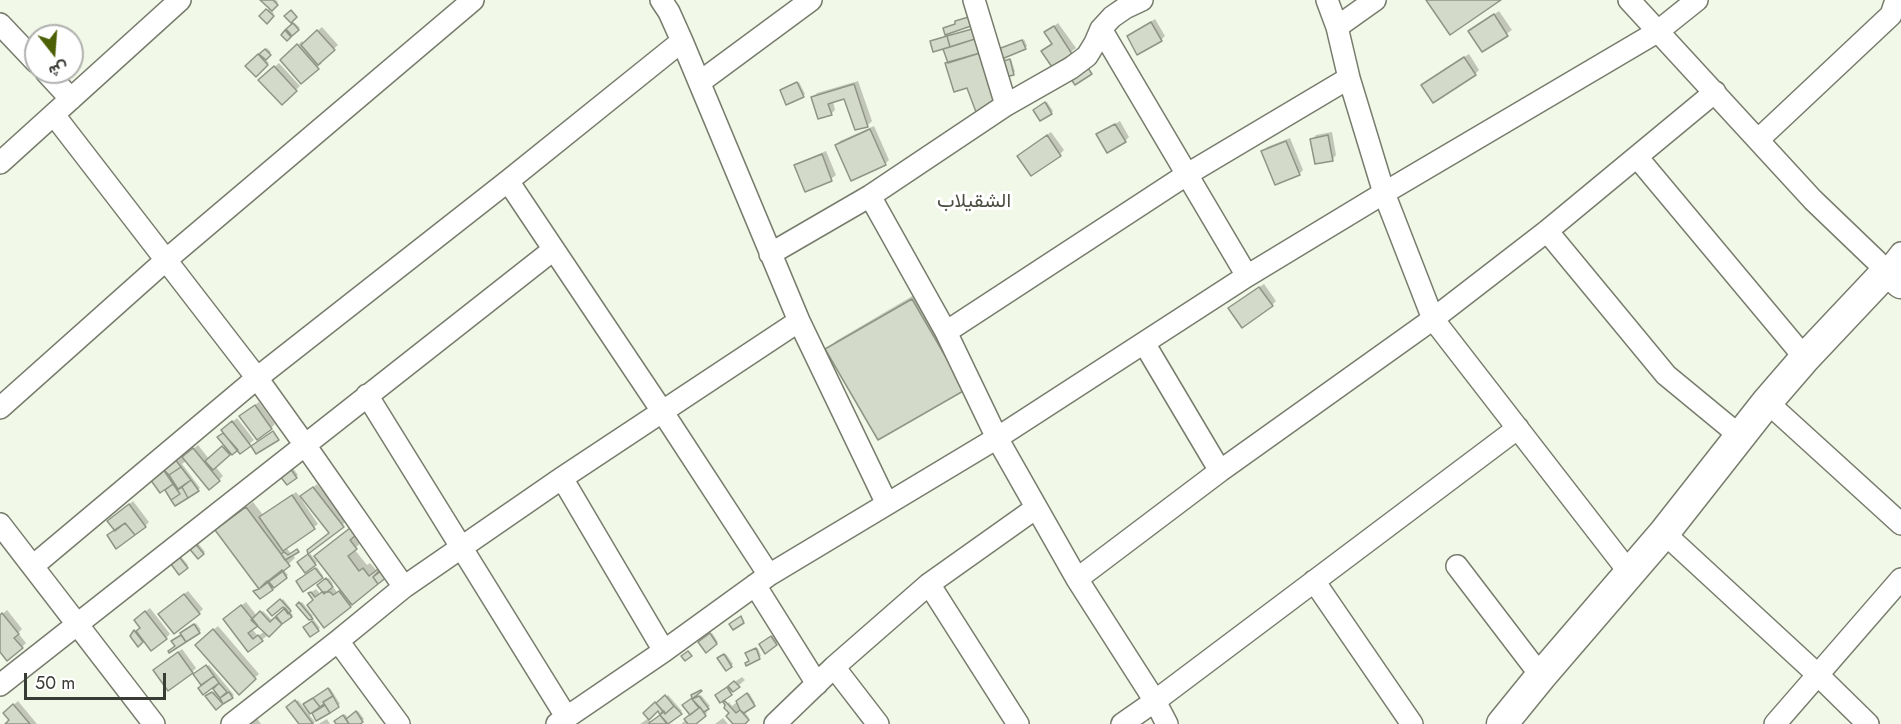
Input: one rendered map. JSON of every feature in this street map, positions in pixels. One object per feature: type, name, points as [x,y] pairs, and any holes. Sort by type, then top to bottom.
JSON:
[{"type":"street","points":[[0,163],[180,0]]},
{"type":"street","points":[[0,408],[166,260],[473,0]]},
{"type":"street","points":[[661,0],[669,12],[700,82],[799,321],[887,504]]},
{"type":"street","points":[[700,82],[811,0]]},
{"type":"street","points":[[974,0],[1006,105]]},
{"type":"street","points":[[1327,0],[1337,27],[1384,193],[1432,319],[1629,572]]},
{"type":"street","points":[[1337,27],[1375,0]]},
{"type":"street","points":[[1508,722],[1541,676],[1664,533],[1767,402],[1805,358],[1896,269],[1813,200],[1629,0]]},
{"type":"street","points":[[367,395],[461,547],[562,721],[762,580],[997,438],[1247,276],[1657,32],[1697,0]]},
{"type":"street","points":[[1759,139],[1891,15],[1896,0]]},
{"type":"street","points":[[770,254],[870,196],[1006,105],[1071,68],[1087,56],[1101,29],[1129,3]]},
{"type":"street","points":[[0,24],[24,49]]},
{"type":"street","points":[[1101,29],[1247,276]]},
{"type":"street","points":[[33,566],[256,378],[508,182],[682,41]]},
{"type":"street","points":[[946,332],[1186,175],[1350,78]]},
{"type":"street","points":[[57,84],[71,99]]},
{"type":"street","points":[[1077,579],[1221,471],[1432,319],[1547,231],[1715,92]]},
{"type":"street","points":[[54,115],[256,378],[404,587]]},
{"type":"street","points":[[1637,157],[1805,358]]},
{"type":"street","points":[[508,182],[663,411],[762,580],[817,684]]},
{"type":"street","points":[[870,196],[946,332],[997,438],[1036,508],[1167,724]]},
{"type":"street","points":[[1547,231],[1666,375],[1740,436]]},
{"type":"street","points":[[0,685],[553,250]]},
{"type":"street","points":[[232,724],[404,587],[562,478],[799,321]]},
{"type":"street","points":[[1144,343],[1221,471]]},
{"type":"street","points":[[1767,402],[1901,524]]},
{"type":"street","points":[[1122,724],[1518,428]]},
{"type":"street","points":[[562,478],[664,651]]},
{"type":"street","points":[[775,724],[834,667],[929,584],[1036,508]]},
{"type":"street","points":[[0,524],[154,724]]},
{"type":"street","points":[[1664,533],[1868,724]]},
{"type":"street","points":[[1457,566],[1541,676]]},
{"type":"street","points":[[1774,724],[1901,579]]},
{"type":"street","points":[[1314,581],[1412,724]]},
{"type":"street","points":[[929,584],[1018,724]]},
{"type":"street","points":[[338,641],[399,724]]},
{"type":"street","points":[[834,667],[878,724]]},
{"type":"building","points":[[260,0],[273,0],[278,5],[272,11]]},
{"type":"building","points":[[1426,0],[1501,0],[1450,35]]},
{"type":"building","points":[[266,9],[274,16],[267,24],[259,16]]},
{"type":"building","points":[[291,10],[297,17],[291,23],[284,16]]},
{"type":"building","points":[[1494,14],[1508,36],[1482,52],[1468,31]]},
{"type":"building","points":[[972,16],[974,25],[945,35],[943,28],[955,24],[955,21]]},
{"type":"building","points":[[1151,22],[1162,41],[1137,55],[1127,36]]},
{"type":"building","points":[[293,23],[299,30],[292,36],[286,29]]},
{"type":"building","points":[[1054,26],[1072,54],[1052,67],[1041,51],[1052,44],[1044,32]]},
{"type":"building","points":[[972,29],[975,39],[950,47],[947,36]]},
{"type":"building","points":[[285,30],[291,37],[287,41],[281,35]]},
{"type":"building","points":[[317,30],[335,50],[318,65],[301,45]]},
{"type":"building","points":[[947,36],[950,47],[933,52],[930,41]]},
{"type":"building","points":[[975,39],[980,53],[948,63],[943,49]]},
{"type":"building","points":[[1022,40],[1026,49],[997,61],[993,51]]},
{"type":"building","points":[[297,44],[319,69],[301,84],[280,60]]},
{"type":"building","points":[[265,49],[271,55],[266,60],[259,54]]},
{"type":"building","points":[[980,53],[994,100],[976,112],[967,88],[954,92],[945,63]]},
{"type":"building","points":[[258,54],[268,65],[256,77],[245,66]]},
{"type":"building","points":[[1464,57],[1476,75],[1433,103],[1421,85]]},
{"type":"building","points":[[1010,59],[1014,75],[1001,78],[997,63]]},
{"type":"building","points":[[1084,62],[1092,74],[1075,85],[1067,73]]},
{"type":"building","points":[[274,66],[297,91],[282,105],[258,80]]},
{"type":"building","points":[[797,82],[804,97],[786,105],[780,90]]},
{"type":"building","points":[[854,84],[868,127],[855,130],[844,99],[828,104],[832,115],[818,119],[811,97]]},
{"type":"building","points":[[1045,102],[1052,114],[1040,121],[1033,110]]},
{"type":"building","points":[[1115,124],[1126,142],[1107,153],[1096,134]]},
{"type":"building","points":[[870,129],[886,165],[851,181],[835,145]]},
{"type":"building","points":[[1047,135],[1061,156],[1031,176],[1017,156]]},
{"type":"building","points":[[1328,135],[1333,161],[1315,164],[1310,139]]},
{"type":"building","points":[[1286,141],[1300,175],[1275,185],[1261,151]]},
{"type":"building","points":[[822,154],[832,181],[805,192],[794,165]]},
{"type":"building","points":[[1259,287],[1273,306],[1242,328],[1228,308]]},
{"type":"building","points":[[912,299],[965,390],[878,440],[825,349]]},
{"type":"building","points":[[255,405],[272,429],[257,440],[239,416]]},
{"type":"building","points":[[232,421],[251,446],[240,454],[221,430]]},
{"type":"building","points":[[273,431],[279,440],[256,454],[251,446]]},
{"type":"building","points":[[223,433],[238,450],[232,455],[217,437]]},
{"type":"building","points":[[222,446],[230,455],[213,470],[205,461]]},
{"type":"building","points":[[193,448],[220,481],[209,490],[182,457]]},
{"type":"building","points":[[175,459],[181,467],[169,475],[163,469]]},
{"type":"building","points":[[181,467],[191,480],[178,489],[169,475]]},
{"type":"building","points":[[290,468],[297,478],[287,485],[279,475]]},
{"type":"building","points":[[163,469],[173,484],[160,493],[150,479]]},
{"type":"building","points":[[191,480],[199,491],[188,498],[182,487]]},
{"type":"building","points":[[173,484],[180,494],[171,500],[165,490]]},
{"type":"building","points":[[182,487],[188,498],[175,506],[171,500],[180,494],[177,490]]},
{"type":"building","points":[[313,487],[344,527],[308,554],[307,550],[329,533],[300,496]]},
{"type":"building","points":[[292,495],[315,529],[283,551],[259,517]]},
{"type":"building","points":[[129,504],[146,527],[135,535],[125,523],[115,531],[107,521]]},
{"type":"building","points":[[246,507],[290,566],[259,589],[215,530]]},
{"type":"building","points":[[125,523],[135,535],[116,549],[107,535]]},
{"type":"building","points":[[350,528],[356,535],[350,540],[357,549],[348,556],[359,571],[363,568],[369,576],[378,569],[379,571],[373,577],[378,584],[352,605],[314,556]]},
{"type":"building","points":[[194,542],[204,554],[198,559],[188,547]]},
{"type":"building","points":[[297,549],[299,552],[285,560],[281,554],[284,552],[288,555]]},
{"type":"building","points":[[176,553],[188,568],[179,575],[168,560]]},
{"type":"building","points":[[308,554],[316,565],[305,573],[297,562]]},
{"type":"building","points":[[315,568],[323,578],[303,592],[296,581]]},
{"type":"building","points":[[282,570],[287,578],[274,588],[268,581]]},
{"type":"building","points":[[381,571],[387,577],[378,584],[373,577]]},
{"type":"building","points":[[326,578],[333,587],[324,594],[317,585]]},
{"type":"building","points":[[267,581],[273,590],[260,599],[253,591],[259,589]]},
{"type":"building","points":[[339,591],[351,607],[324,628],[307,605],[313,600],[308,593],[311,592],[315,597],[322,592],[330,592],[333,595]]},
{"type":"building","points":[[184,594],[200,614],[174,634],[158,614]]},
{"type":"building","points":[[280,599],[291,611],[288,614],[283,607],[272,616],[267,610]]},
{"type":"building","points":[[299,602],[313,619],[309,620],[296,605]]},
{"type":"building","points":[[241,605],[258,626],[248,633],[253,639],[258,635],[263,641],[248,652],[223,619]]},
{"type":"building","points":[[285,608],[292,617],[282,624],[276,616]]},
{"type":"building","points":[[145,611],[167,639],[151,651],[136,631],[140,628],[134,620]]},
{"type":"building","points":[[260,611],[270,622],[275,617],[282,624],[269,637],[251,620]]},
{"type":"building","points":[[2,613],[19,634],[14,638],[23,648],[7,661],[0,652],[0,615]]},
{"type":"building","points":[[741,616],[744,623],[733,630],[729,624]]},
{"type":"building","points":[[312,621],[319,631],[310,637],[303,627]]},
{"type":"building","points":[[194,624],[200,633],[186,642],[180,633]]},
{"type":"building","points":[[213,629],[256,679],[239,695],[195,645]]},
{"type":"building","points":[[134,630],[143,642],[138,647],[130,636]]},
{"type":"building","points":[[710,633],[717,644],[706,653],[698,642]]},
{"type":"building","points":[[181,635],[186,642],[169,653],[168,651],[175,646],[171,641]]},
{"type":"building","points":[[771,636],[777,645],[765,654],[759,644]]},
{"type":"building","points":[[756,648],[760,659],[746,666],[745,663],[749,661],[745,653]]},
{"type":"building","points":[[688,651],[692,656],[685,661],[681,656]]},
{"type":"building","points":[[178,652],[193,673],[168,691],[153,670]]},
{"type":"building","points":[[724,654],[732,667],[726,671],[717,658]]},
{"type":"building","points":[[206,665],[214,676],[201,685],[193,674]]},
{"type":"building","points":[[214,676],[219,683],[203,695],[198,688]]},
{"type":"building","points":[[734,681],[740,687],[733,692],[728,686]]},
{"type":"building","points":[[219,683],[227,692],[220,698],[213,689]]},
{"type":"building","points":[[727,687],[732,695],[720,703],[715,695]]},
{"type":"building","points":[[328,688],[333,696],[323,702],[324,704],[320,707],[313,698]]},
{"type":"building","points":[[701,690],[692,699],[699,708],[690,715],[682,705],[692,698],[691,695]]},
{"type":"building","points":[[212,692],[223,704],[216,710],[205,696]]},
{"type":"building","points":[[229,692],[233,698],[223,704],[220,698]]},
{"type":"building","points":[[747,693],[755,706],[744,713],[736,701]]},
{"type":"building","points":[[665,695],[674,706],[665,714],[656,703]]},
{"type":"building","points":[[333,696],[339,707],[330,713],[323,702]]},
{"type":"building","points":[[699,696],[709,709],[704,712],[692,699]]},
{"type":"building","points":[[313,698],[320,707],[310,714],[303,704]]},
{"type":"building","points":[[295,700],[313,724],[299,724],[286,707]]},
{"type":"building","points":[[725,701],[736,713],[740,710],[749,720],[745,724],[733,724],[726,716],[729,713],[724,708],[723,702]]},
{"type":"building","points":[[655,702],[663,711],[660,715],[658,711],[649,720],[643,713]]},
{"type":"building","points":[[13,704],[30,724],[5,724],[9,720],[3,713]]},
{"type":"building","points":[[325,705],[330,713],[316,721],[312,713]]},
{"type":"building","points":[[674,706],[682,714],[668,724],[660,715],[664,711],[665,714]]},
{"type":"building","points":[[700,707],[706,716],[696,724],[688,724],[684,719]]},
{"type":"building","points":[[356,711],[363,722],[349,724],[346,719]]},
{"type":"building","points":[[343,715],[349,724],[336,724],[334,721]]},
{"type":"building","points":[[660,715],[667,724],[649,723]]},
{"type":"district","name":"الشقيلاب","points":[[974,202]]}]
